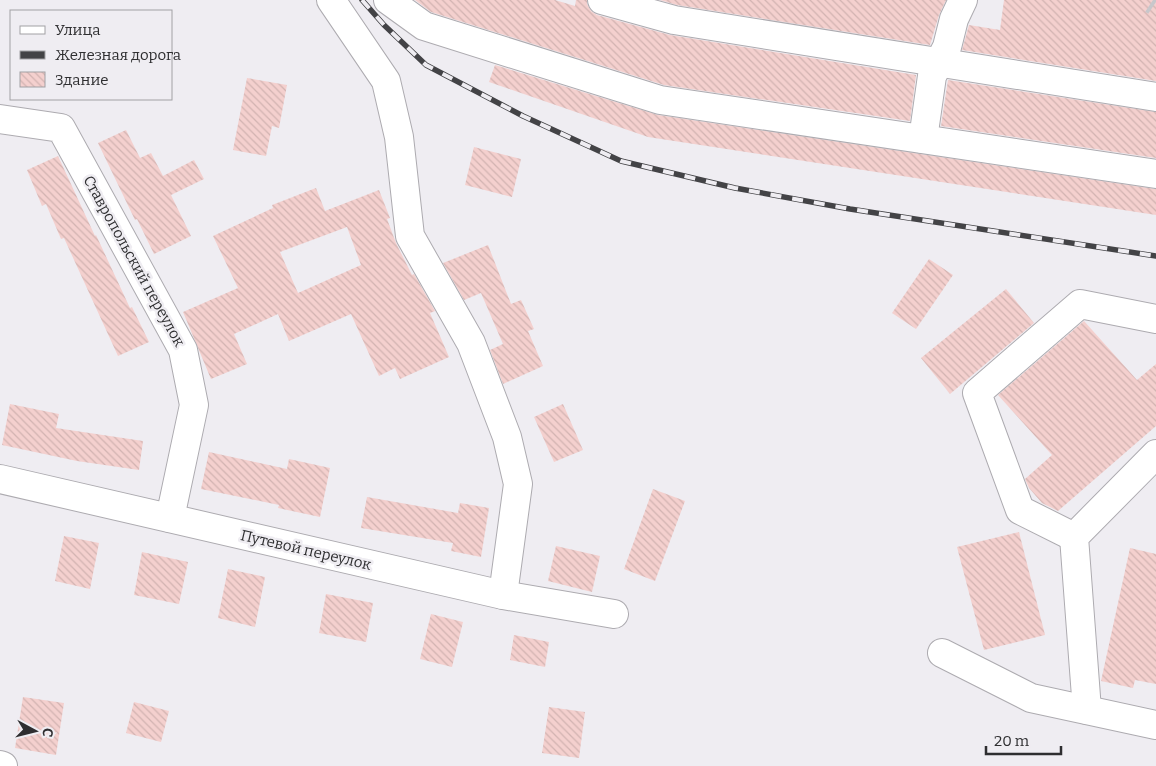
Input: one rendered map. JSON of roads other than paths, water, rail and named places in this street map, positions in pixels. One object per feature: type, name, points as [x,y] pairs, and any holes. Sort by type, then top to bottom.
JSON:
[{"type":"street","points":[[330,0],[386,81],[399,137],[410,236],[471,343],[507,437],[518,484],[503,595]]},
{"type":"street","points":[[388,0],[424,26],[660,100],[1156,174]]},
{"type":"street","points":[[602,0],[674,20],[1156,97]]},
{"type":"street","points":[[924,139],[932,76],[947,47],[954,19],[963,0]]},
{"type":"street","name":"Ставропольский переулок","points":[[0,119],[61,128],[183,350],[194,405],[170,518]]},
{"type":"street","points":[[1074,537],[1020,510],[976,393],[1080,304],[1156,319]]},
{"type":"street","points":[[1087,710],[1074,537],[1156,454]]},
{"type":"street","name":"Путевой переулок","points":[[0,480],[503,595],[614,614]]},
{"type":"street","points":[[942,653],[1031,698],[1156,725]]},
{"type":"railway","points":[[362,0],[384,25],[426,65],[523,116],[621,161],[735,188],[850,209],[1156,256]]}]
